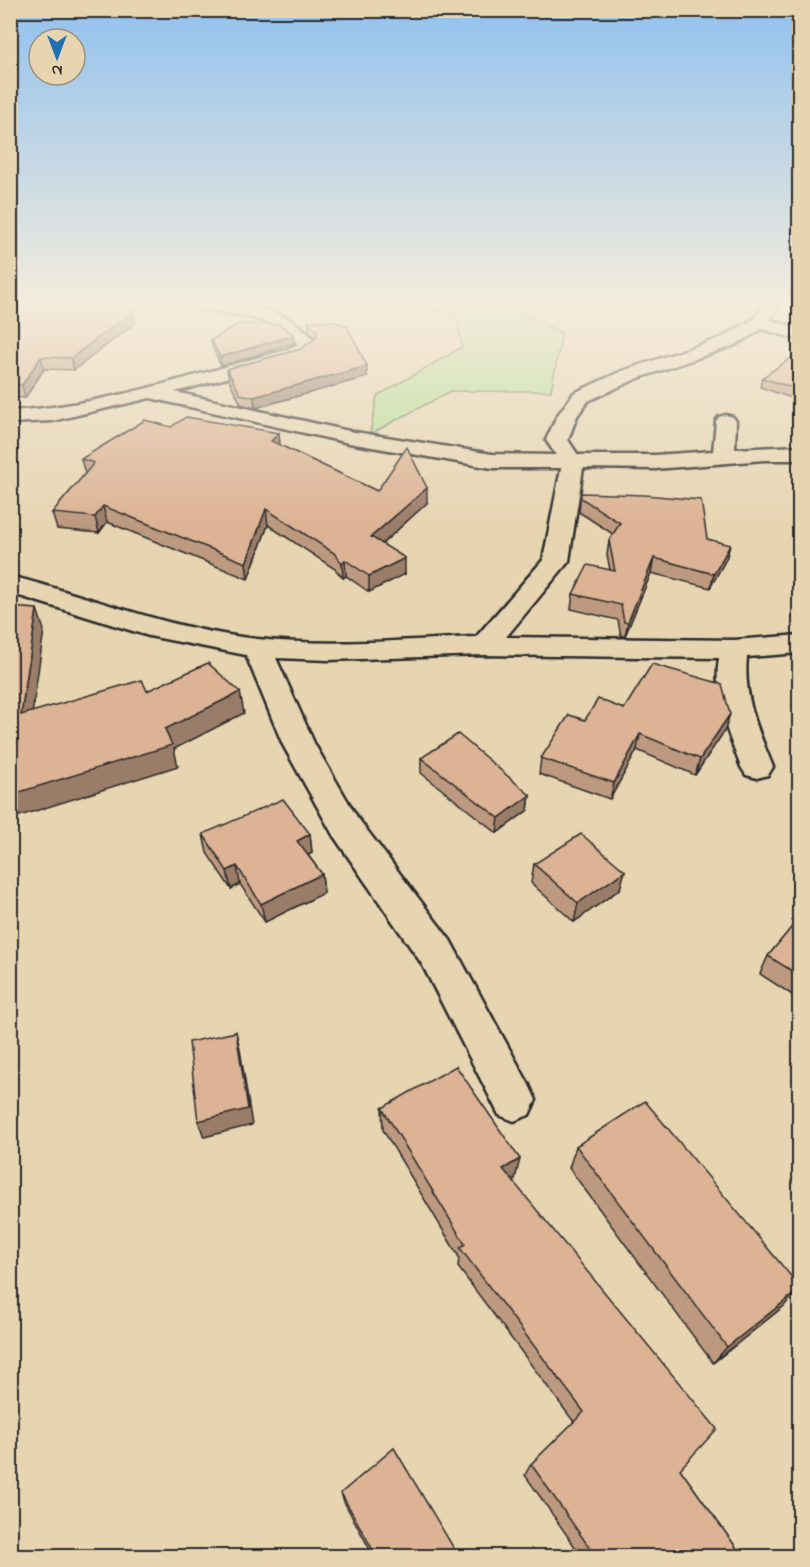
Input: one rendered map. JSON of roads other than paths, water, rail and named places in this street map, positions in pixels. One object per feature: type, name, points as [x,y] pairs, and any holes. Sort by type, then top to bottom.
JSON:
[{"type":"street","points":[[10,417],[52,415],[206,377]]},
{"type":"street","points":[[484,646],[556,561],[573,463],[557,440],[567,416],[581,398],[625,377]]},
{"type":"street","points":[[150,392],[349,437],[492,461],[655,462],[723,456],[796,455]]},
{"type":"street","points":[[723,456],[726,421]]},
{"type":"street","points":[[10,584],[159,630],[257,648],[328,651],[484,646],[734,649],[800,644]]},
{"type":"street","points":[[257,648],[299,745],[345,826],[436,952],[514,1100]]},
{"type":"street","points":[[734,649],[731,673],[735,711],[757,767]]}]
